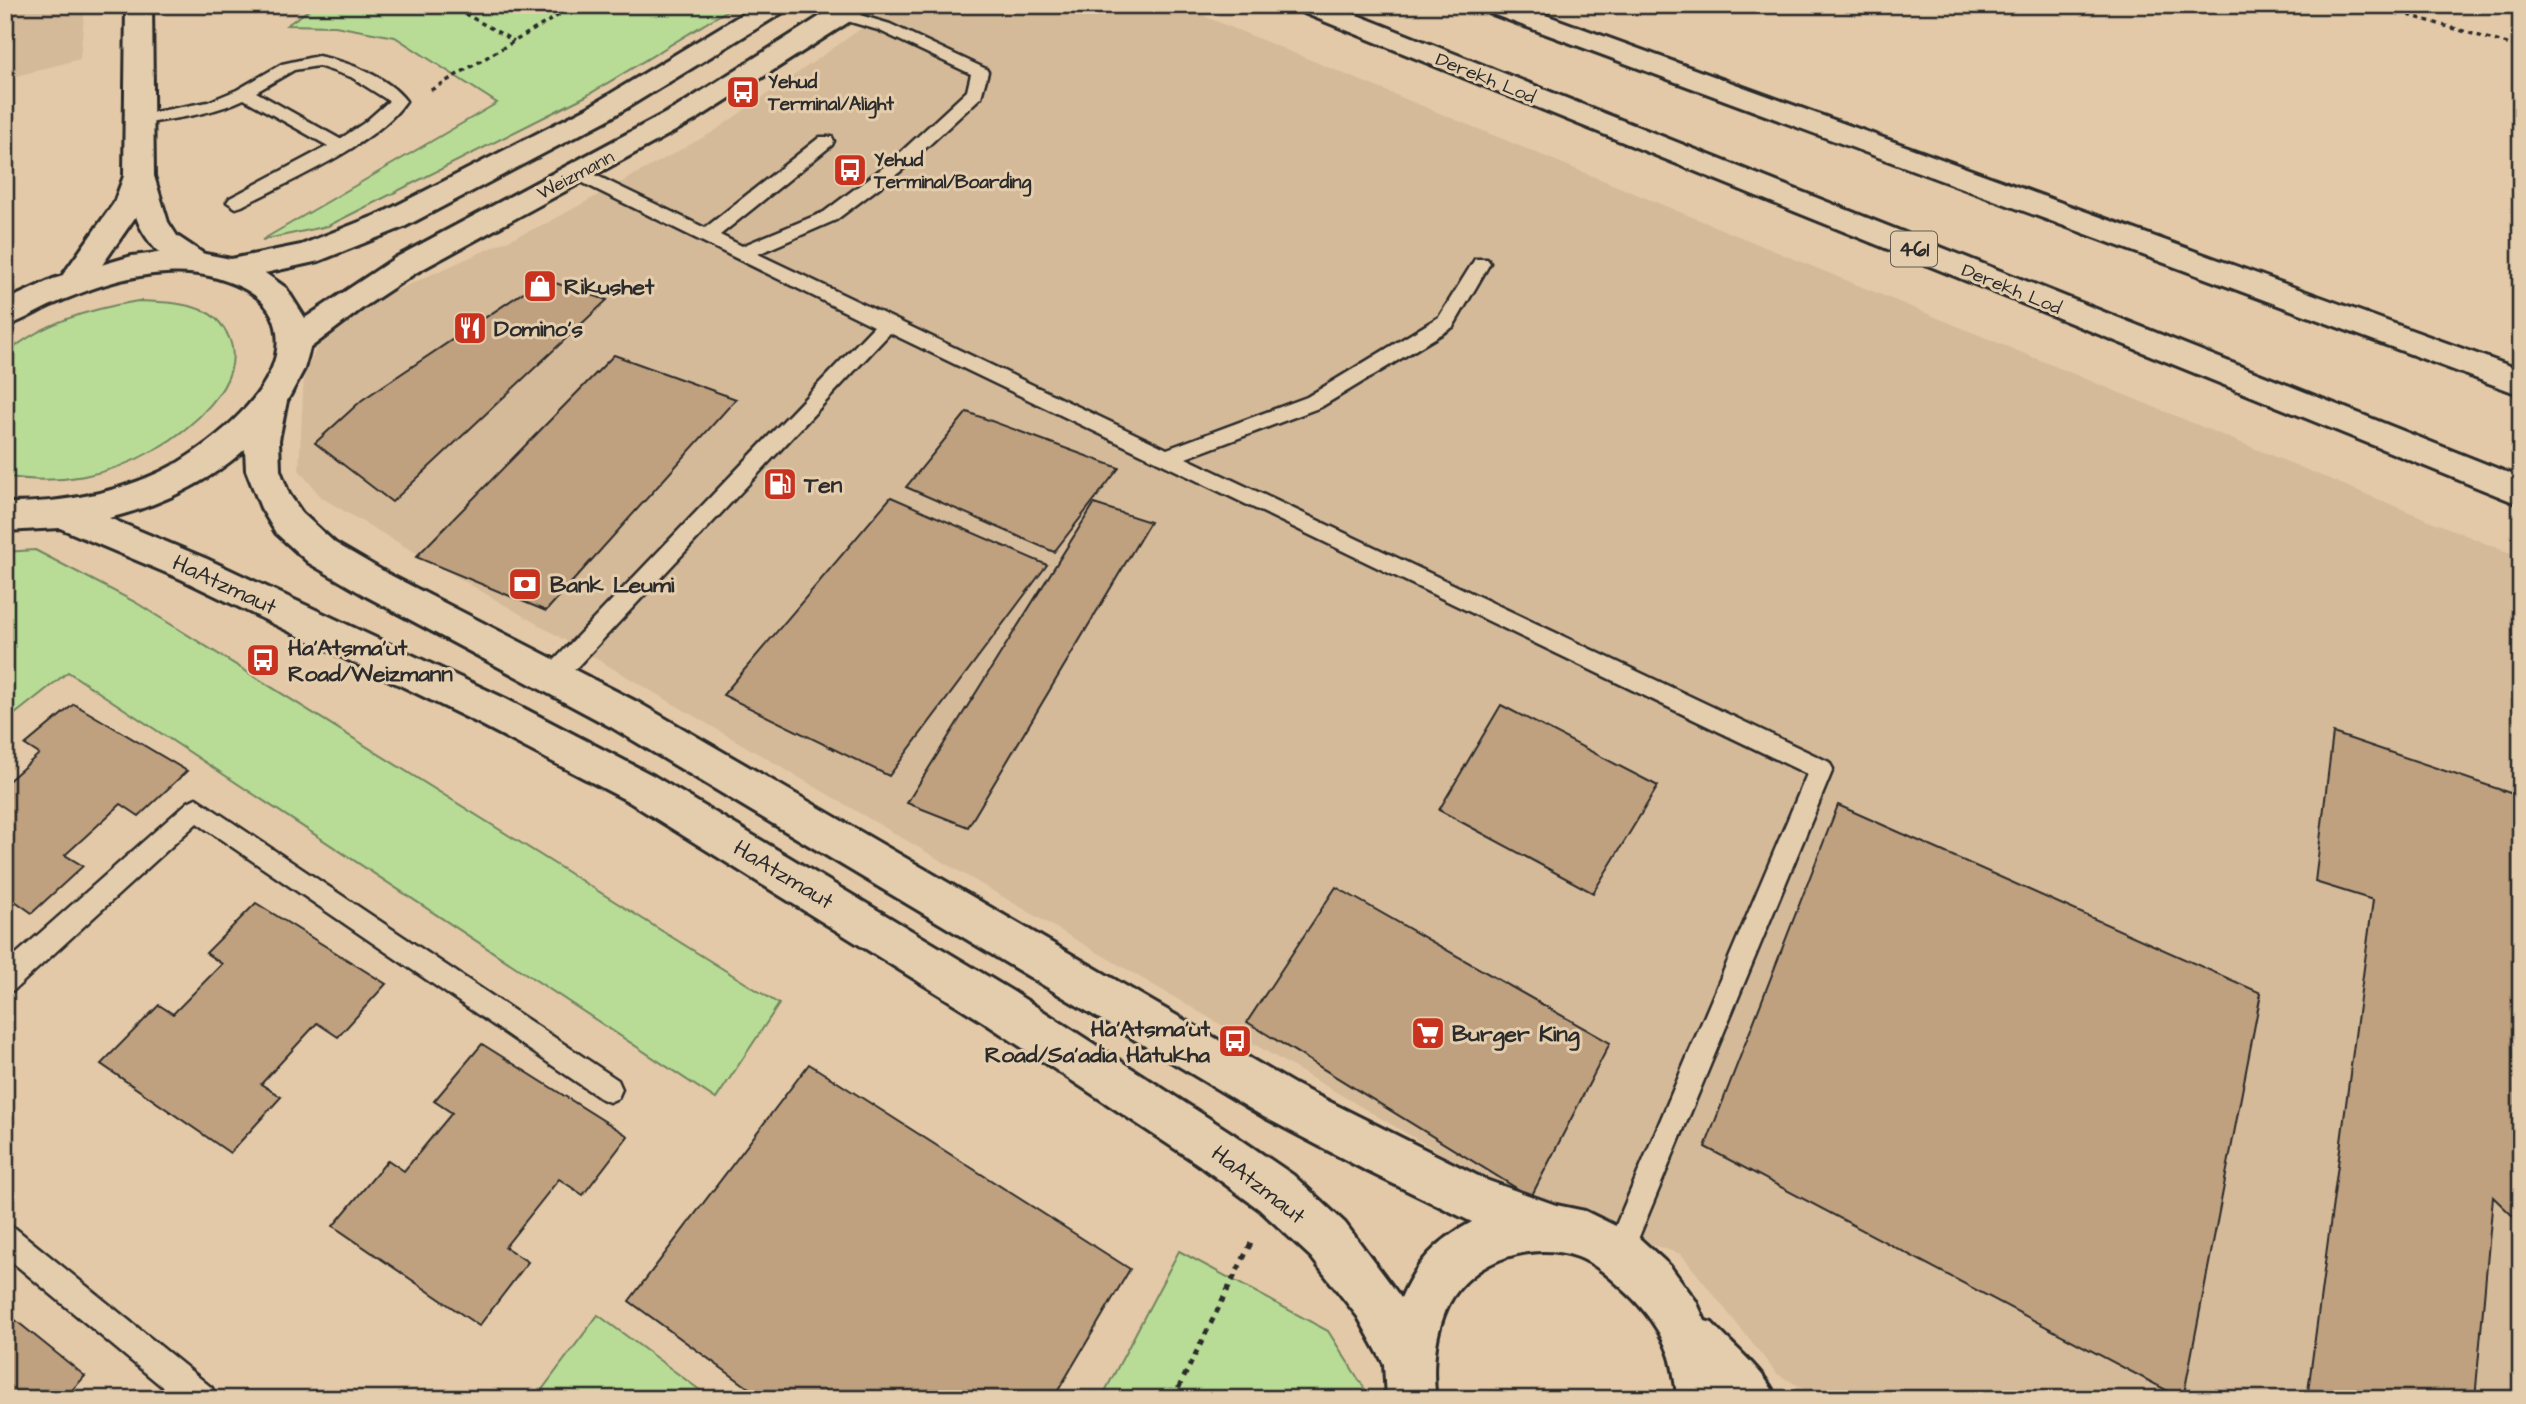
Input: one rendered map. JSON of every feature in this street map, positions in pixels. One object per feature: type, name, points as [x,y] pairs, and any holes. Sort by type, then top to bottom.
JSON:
[{"type":"street","points":[[139,5],[139,176],[153,222],[166,243],[199,265]]},
{"type":"street","name":"Weizmann","points":[[230,270],[308,254],[393,220],[597,114],[776,5]]},
{"type":"street","name":"Derekh Lod","points":[[1308,5],[2521,492]]},
{"type":"street","points":[[1493,5],[2521,383]]},
{"type":"street","name":"Weizmann","points":[[294,343],[406,265],[687,113],[850,10]]},
{"type":"street","points":[[64,287],[128,205],[139,176]]},
{"type":"street","points":[[5,316],[64,287],[117,270],[166,263],[199,265],[249,276],[274,293],[290,315],[294,343],[286,375],[264,410],[230,444],[184,475],[132,498],[65,515],[32,519],[5,517]]},
{"type":"street","points":[[5,285],[64,287]]},
{"type":"street","points":[[271,399],[262,440],[263,470],[273,498],[289,523],[322,553],[377,585],[554,676],[718,769],[1280,1101],[1381,1154],[1478,1200],[1553,1227],[1587,1236],[1619,1251],[1647,1274],[1671,1303],[1689,1335],[1702,1379],[1703,1399]]},
{"type":"street","name":"HaAtzmaut","points":[[65,515],[194,569],[492,711],[640,788],[997,1006],[1214,1148],[1276,1192],[1328,1240],[1375,1300],[1411,1381]]},
{"type":"street","points":[[1411,1381],[1411,1340],[1424,1298],[1450,1264],[1482,1240],[1520,1228],[1553,1227]]},
{"type":"street","points":[[1689,1335],[1738,1388],[1752,1399]]},
{"type":"lane","points":[[740,254],[830,216],[895,167],[975,93],[980,72],[850,10]]},
{"type":"lane","points":[[139,120],[222,103],[294,64],[318,60],[336,62],[387,92],[398,102],[391,113],[236,202]]},
{"type":"lane","points":[[244,92],[339,145]]},
{"type":"lane","points":[[705,237],[826,141]]},
{"type":"lane","points":[[577,173],[740,254],[1821,769],[1619,1251]]},
{"type":"lane","points":[[1166,457],[1314,402],[1446,322],[1481,263]]},
{"type":"lane","points":[[554,676],[887,324]]},
{"type":"lane","points":[[5,981],[196,810],[609,1089]]},
{"type":"lane","points":[[5,1238],[201,1399]]},
{"type":"path","points":[[449,5],[515,41]]},
{"type":"path","points":[[391,113],[576,5]]},
{"type":"path","points":[[2374,5],[2521,48]]},
{"type":"path","points":[[1173,1399],[1276,1192]]},
{"type":"shaded area","points":[[5,5],[85,5],[80,59],[5,79]]},
{"type":"shaded area","points":[[895,5],[1177,5],[2521,558],[2521,1399],[1822,1399],[1777,1374],[1681,1254],[1548,1212],[1469,1170],[322,498],[299,470],[304,376],[324,331],[379,298],[549,222],[713,132]]},
{"type":"green space","points":[[316,5],[736,5],[586,96],[328,226],[262,240],[497,103],[395,37],[335,26],[287,25]]},
{"type":"green space","points":[[138,301],[190,306],[214,317],[224,328],[230,340],[233,357],[230,373],[211,404],[168,442],[119,466],[63,479],[5,476],[5,355],[35,334],[68,319]]},
{"type":"green space","points":[[35,550],[135,602],[779,1004],[716,1099],[68,672],[5,722],[5,552]]},
{"type":"green space","points":[[1179,1251],[1328,1331],[1371,1399],[1101,1399]]},
{"type":"green space","points":[[598,1315],[712,1399],[535,1399]]},
{"type":"building","points":[[543,279],[607,300],[392,502],[315,443],[362,400]]},
{"type":"building","points":[[614,355],[736,399],[546,611],[416,557]]},
{"type":"building","points":[[967,412],[1119,468],[1054,552],[906,487]]},
{"type":"building","points":[[891,497],[1047,565],[889,776],[723,695]]},
{"type":"building","points":[[1094,504],[1150,522],[968,827],[907,803]]},
{"type":"building","points":[[74,704],[187,771],[139,816],[121,804],[65,855],[83,866],[32,913],[5,894],[5,784],[39,754],[25,745]]},
{"type":"building","points":[[1501,705],[1658,786],[1593,893],[1439,810]]},
{"type":"building","points":[[2333,733],[2519,796],[2521,1224],[2493,1197],[2475,1399],[2307,1399],[2373,900],[2315,882]]},
{"type":"building","points":[[1838,805],[2261,993],[2183,1399],[1705,1147]]},
{"type":"building","name":"Burger King","points":[[1336,887],[1610,1043],[1531,1197],[1247,1022]]},
{"type":"building","points":[[256,903],[386,984],[338,1037],[317,1023],[261,1084],[281,1097],[230,1153],[101,1064],[159,1005],[173,1014],[222,964],[206,953]]},
{"type":"building","points":[[482,1044],[628,1136],[583,1195],[559,1179],[505,1247],[528,1262],[479,1326],[333,1226],[388,1160],[404,1171],[452,1113],[434,1101]]},
{"type":"building","points":[[809,1064],[1130,1269],[1053,1399],[764,1399],[629,1301]]},
{"type":"building","points":[[9,1315],[85,1376],[64,1399],[5,1399],[5,1320]]},
{"type":"place","name":"Yehud Terminal/Alight","points":[[743,92]]},
{"type":"place","name":"Yehud Terminal/Boarding","points":[[850,170]]},
{"type":"place","name":"Rikushet","points":[[540,286]]},
{"type":"place","name":"Domino's","points":[[470,328]]},
{"type":"place","name":"Ten","points":[[780,484]]},
{"type":"place","name":"Bank Leumi","points":[[525,584]]},
{"type":"place","name":"Ha'Atsma'ut Road/Weizmann","points":[[263,660]]},
{"type":"place","name":"Burger King","points":[[1428,1033]]},
{"type":"place","name":"Ha'Atsma'ut Road/Sa'adia Hatukha","points":[[1235,1041]]}]
